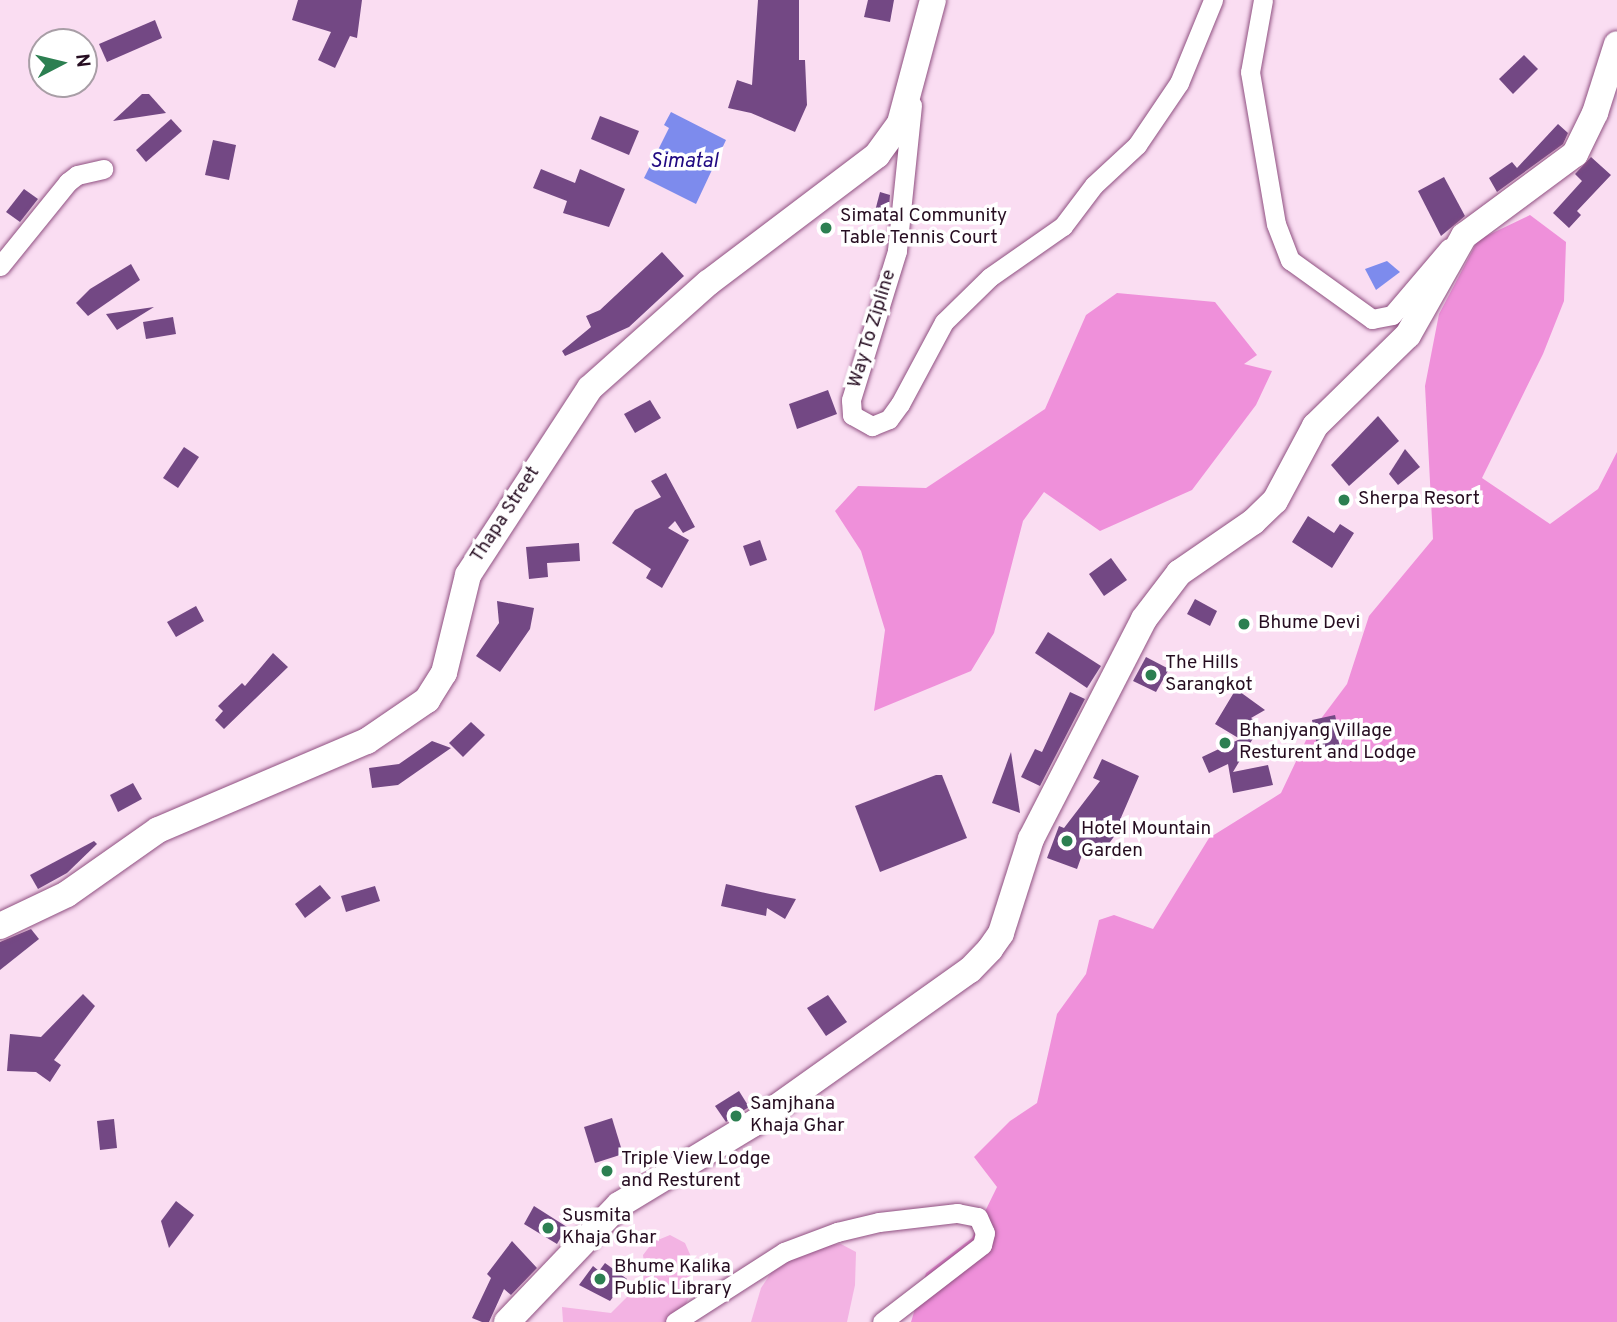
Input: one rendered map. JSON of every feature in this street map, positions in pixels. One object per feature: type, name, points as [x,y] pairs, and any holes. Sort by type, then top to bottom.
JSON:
[{"type":"street","name":"Thapa Street","points":[[0,926],[67,894],[158,830],[367,741],[427,700],[444,673],[468,575],[590,388],[708,283],[877,155],[900,123],[913,83],[933,0]]},
{"type":"street","name":"Way To Zipline","points":[[913,83],[897,251],[850,400],[852,415],[873,426],[889,419],[900,404],[944,322],[990,277],[1063,226],[1094,185],[1137,145],[1179,83],[1213,0]]},
{"type":"street","points":[[1263,0],[1250,72],[1276,223],[1290,260],[1372,319],[1392,315],[1442,253],[1576,154],[1595,113],[1617,44]]},
{"type":"street","points":[[0,266],[68,182],[77,175],[103,169]]},
{"type":"street","points":[[507,1322],[594,1227],[619,1205],[753,1124],[970,970],[989,949],[1001,933],[1031,839],[1143,619],[1179,573],[1253,522],[1275,501],[1315,426],[1408,335],[1464,236]]},
{"type":"street","points":[[675,1322],[784,1252],[837,1232],[879,1222],[957,1213],[978,1217],[985,1233],[982,1245],[882,1322]]},
{"type":"shaded area","points":[[1530,215],[1566,242],[1564,301],[1543,354],[1482,478],[1550,524],[1598,489],[1617,452],[1617,1322],[911,1322],[926,1273],[972,1238],[997,1187],[974,1157],[1010,1121],[1037,1103],[1057,1014],[1086,974],[1099,920],[1114,915],[1153,929],[1209,838],[1281,793],[1308,736],[1347,684],[1369,616],[1433,539],[1425,386],[1439,314],[1478,240]]},
{"type":"shaded area","points":[[1117,293],[1215,302],[1257,355],[1244,364],[1272,371],[1256,405],[1192,490],[1100,531],[1044,492],[1023,521],[994,633],[971,671],[874,711],[885,630],[861,551],[835,511],[858,486],[926,488],[1045,409],[1086,315]]},
{"type":"shaded area","points":[[670,1235],[685,1243],[692,1259],[689,1297],[678,1322],[563,1322],[562,1307],[611,1313],[636,1288],[645,1271],[643,1255],[653,1242]]},
{"type":"shaded area","points":[[841,1244],[856,1252],[855,1285],[847,1322],[751,1322],[761,1288],[779,1261],[823,1245]]},
{"type":"water","name":"Simatal","points":[[671,112],[726,140],[696,204],[644,178],[669,128],[664,125]]},
{"type":"water","points":[[1387,261],[1400,272],[1376,290],[1365,269]]},
{"type":"building","points":[[298,0],[362,0],[357,38],[350,36],[335,68],[318,60],[331,32],[292,20]]},
{"type":"building","points":[[758,0],[799,0],[799,60],[805,60],[807,105],[795,132],[751,113],[728,108],[737,80],[752,85]]},
{"type":"building","points":[[868,0],[894,0],[890,22],[864,17]]},
{"type":"building","points":[[155,20],[162,38],[107,62],[99,44]]},
{"type":"building","points":[[1524,55],[1538,69],[1513,94],[1499,79]]},
{"type":"building","points":[[142,94],[149,94],[166,113],[113,121]]},
{"type":"building","points":[[600,116],[639,131],[629,155],[591,139]]},
{"type":"building","points":[[171,119],[182,131],[146,162],[136,150]]},
{"type":"building","points":[[1558,124],[1568,133],[1563,144],[1497,192],[1489,178],[1512,162],[1517,168]]},
{"type":"building","points":[[213,140],[236,145],[229,180],[205,175]]},
{"type":"building","points":[[1591,157],[1611,175],[1577,211],[1581,215],[1569,228],[1553,213],[1582,181],[1575,174]]},
{"type":"building","points":[[541,169],[575,183],[580,169],[625,189],[609,227],[563,213],[567,201],[533,188]]},
{"type":"building","points":[[1444,177],[1465,216],[1441,236],[1418,191]]},
{"type":"building","points":[[24,189],[38,199],[20,222],[6,212]]},
{"type":"building","points":[[880,192],[890,195],[888,219],[874,215]]},
{"type":"building","points":[[662,252],[684,276],[629,327],[565,356],[562,351],[591,327],[586,316],[600,310]]},
{"type":"building","points":[[131,264],[140,280],[88,316],[76,303],[90,289]]},
{"type":"building","points":[[154,307],[117,330],[106,314]]},
{"type":"building","points":[[173,317],[176,334],[146,339],[143,322]]},
{"type":"building","points":[[828,390],[837,414],[797,429],[789,404]]},
{"type":"building","points":[[650,400],[661,418],[635,433],[624,414]]},
{"type":"building","points":[[1378,416],[1399,441],[1349,486],[1331,465]]},
{"type":"building","points":[[184,447],[199,457],[178,488],[163,478]]},
{"type":"building","points":[[1405,449],[1420,467],[1398,485],[1389,474]]},
{"type":"building","points":[[666,473],[695,527],[683,533],[675,521],[668,528],[689,540],[662,588],[646,578],[651,569],[612,543],[635,510],[661,497],[651,481]]},
{"type":"building","points":[[1308,516],[1334,533],[1340,524],[1354,533],[1332,568],[1292,542]]},
{"type":"building","points":[[760,540],[767,560],[750,566],[743,546]]},
{"type":"building","points":[[579,543],[580,561],[547,563],[548,577],[529,579],[526,547]]},
{"type":"building","points":[[1111,558],[1127,580],[1104,596],[1089,574]]},
{"type":"building","points":[[1195,599],[1217,611],[1210,626],[1187,614]]},
{"type":"building","points":[[497,601],[534,608],[530,629],[500,672],[476,656],[499,623]]},
{"type":"building","points":[[196,606],[204,621],[176,637],[167,622]]},
{"type":"building","points":[[1048,632],[1101,666],[1087,688],[1035,653]]},
{"type":"building","points":[[273,653],[288,667],[224,729],[215,720],[223,711],[218,706],[242,683],[245,686]]},
{"type":"building","name":"The Hills Sarangkot","points":[[1146,657],[1169,669],[1156,692],[1133,681]]},
{"type":"building","points":[[1236,689],[1265,710],[1251,718],[1261,725],[1233,772],[1268,765],[1273,785],[1233,793],[1228,764],[1209,773],[1202,757],[1240,739],[1215,724]]},
{"type":"building","points":[[1070,692],[1085,699],[1040,786],[1021,777],[1035,749],[1042,752]]},
{"type":"building","points":[[1335,715],[1342,747],[1318,751],[1312,720]]},
{"type":"building","points":[[471,722],[485,735],[463,757],[449,743]]},
{"type":"building","points":[[432,741],[451,748],[398,785],[372,788],[369,768],[399,764]]},
{"type":"building","points":[[1011,752],[1020,813],[992,803]]},
{"type":"building","points":[[1102,759],[1139,776],[1120,820],[1124,823],[1102,853],[1087,841],[1077,869],[1047,858],[1059,826],[1064,828],[1100,781],[1093,778]]},
{"type":"building","points":[[942,775],[967,838],[880,872],[855,806]]},
{"type":"building","points":[[133,783],[142,799],[118,812],[110,795]]},
{"type":"building","points":[[94,841],[97,844],[67,873],[38,889],[30,875]]},
{"type":"building","points":[[726,884],[796,899],[785,919],[767,908],[766,916],[721,906]]},
{"type":"building","points":[[320,885],[331,898],[305,918],[295,904]]},
{"type":"building","points":[[375,886],[380,901],[346,912],[341,896]]},
{"type":"building","points":[[31,929],[39,939],[0,970],[0,942]]},
{"type":"building","points":[[83,994],[95,1006],[54,1060],[61,1065],[50,1082],[36,1072],[7,1071],[10,1034],[41,1037]]},
{"type":"building","points":[[828,995],[847,1022],[826,1036],[807,1008]]},
{"type":"building","points":[[739,1091],[749,1107],[726,1122],[715,1106]]},
{"type":"building","points":[[612,1118],[623,1154],[595,1163],[584,1127]]},
{"type":"building","points":[[114,1119],[117,1148],[100,1150],[97,1121]]},
{"type":"building","points":[[176,1201],[194,1215],[169,1248],[161,1221]]},
{"type":"building","points":[[534,1206],[567,1227],[557,1244],[524,1224]]},
{"type":"building","points":[[512,1241],[537,1268],[511,1295],[504,1289],[489,1322],[472,1318],[491,1278],[487,1274]]},
{"type":"building","points":[[605,1263],[627,1279],[610,1301],[579,1285],[593,1266],[599,1271]]},
{"type":"place","name":"Simatal Community Table Tennis Court","points":[[826,228]]},
{"type":"place","name":"Sherpa Resort","points":[[1344,500]]},
{"type":"place","name":"Bhume Devi","points":[[1244,624]]},
{"type":"place","name":"The Hills Sarangkot","points":[[1151,675]]},
{"type":"place","name":"Bhanjyang Village Resturent and Lodge","points":[[1225,743]]},
{"type":"place","name":"Hotel Mountain Garden","points":[[1067,841]]},
{"type":"place","name":"Samjhana Khaja Ghar","points":[[736,1116]]},
{"type":"place","name":"Triple View Lodge and Resturent","points":[[607,1171]]},
{"type":"place","name":"Susmita Khaja Ghar","points":[[548,1228]]},
{"type":"place","name":"Bhume Kalika Public Library","points":[[600,1279]]}]
